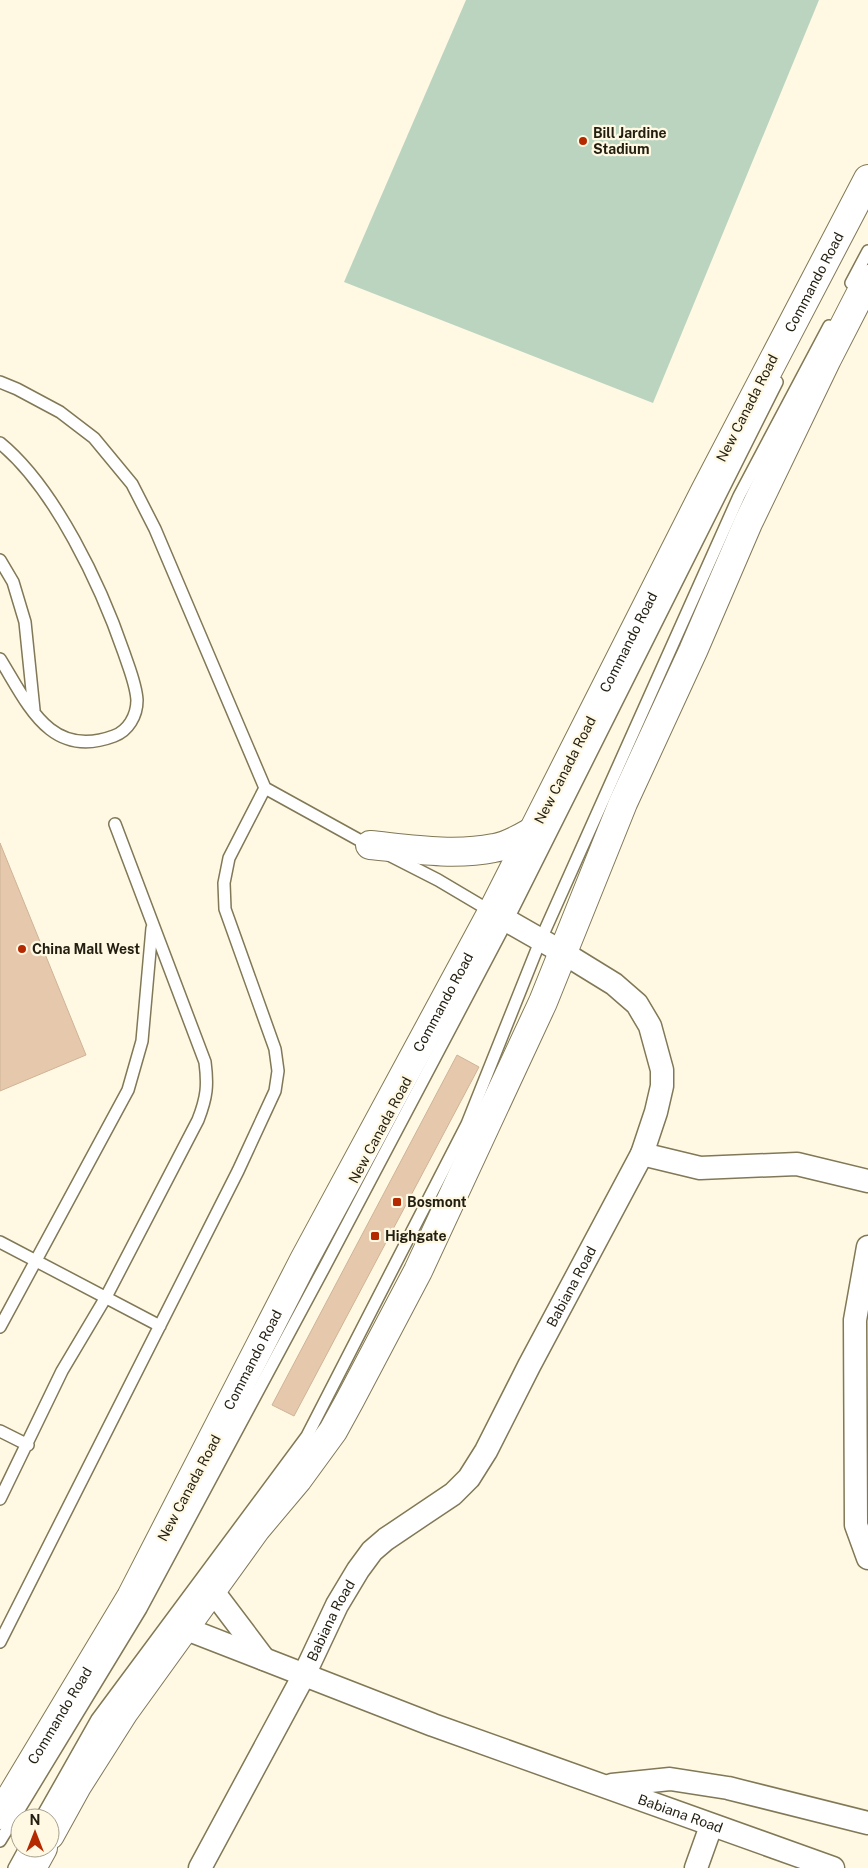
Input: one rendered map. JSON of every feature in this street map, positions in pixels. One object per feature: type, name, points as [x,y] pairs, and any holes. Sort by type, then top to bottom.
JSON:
[{"type":"main road","name":"Commando Road","points":[[0,1815],[131,1597],[304,1260],[499,916],[533,831],[705,490],[868,179]]},
{"type":"main road","points":[[60,1817],[77,1786],[124,1712],[256,1529],[298,1479],[333,1431],[418,1271],[544,1002],[551,946],[623,803],[693,651],[748,523],[868,279]]},
{"type":"main road","points":[[370,845],[430,850],[478,850],[496,848],[512,843],[533,831]]},
{"type":"street","name":"Babiana Road","points":[[200,1868],[304,1675],[337,1605],[358,1570],[372,1552],[386,1539],[453,1494],[469,1478],[486,1451],[642,1154],[656,1112],[662,1086],[662,1070],[650,1026],[637,1004],[614,984],[499,916]]},
{"type":"street","points":[[642,1154],[700,1168],[797,1164],[868,1180]]},
{"type":"street","points":[[868,1247],[855,1320],[855,1409],[856,1525],[868,1558]]},
{"type":"street","points":[[212,1590],[264,1659]]},
{"type":"street","name":"Babiana Road","points":[[184,1628],[433,1725],[606,1786],[711,1826],[833,1868]]},
{"type":"street","points":[[606,1786],[670,1779],[728,1788],[868,1823]]},
{"type":"street","points":[[696,1868],[711,1826]]},
{"type":"lane","points":[[845,295],[868,251]]},
{"type":"lane","points":[[48,1808],[97,1719],[306,1436],[467,1124],[551,946],[739,496],[836,312]]},
{"type":"lane","name":"New Canada Road","points":[[0,1841],[141,1609],[328,1260],[499,916],[782,374]]},
{"type":"lane","points":[[0,382],[60,412],[94,438],[132,484],[155,529],[265,788],[438,880],[499,916]]},
{"type":"lane","points":[[0,443],[12,452],[40,485],[77,544],[117,633],[134,683],[137,702],[133,720],[120,734],[98,742],[75,742],[52,732],[35,714],[0,659]]},
{"type":"lane","points":[[0,560],[13,582],[25,622],[35,714]]},
{"type":"lane","points":[[0,1642],[238,1170],[275,1091],[278,1071],[275,1049],[226,909],[224,883],[229,858],[265,788]]},
{"type":"lane","points":[[0,1499],[28,1445],[62,1371],[106,1297],[198,1120],[206,1099],[208,1082],[205,1062],[115,824]]},
{"type":"lane","points":[[0,1327],[128,1090],[142,1042],[153,924]]},
{"type":"lane","points":[[0,1242],[160,1326]]},
{"type":"lane","points":[[0,1431],[28,1445]]},
{"type":"green space","name":"Bill Jardine Stadium","points":[[466,0],[819,0],[653,403],[344,282]]},
{"type":"building","name":"China Mall West","points":[[0,843],[86,1055],[0,1091]]},
{"type":"building","name":"Highgate","points":[[457,1055],[479,1067],[294,1416],[272,1405]]},
{"type":"place","name":"Bill Jardine Stadium","points":[[583,141]]},
{"type":"place","name":"China Mall West","points":[[22,949]]},
{"type":"place","name":"Bosmont","points":[[397,1202]]},
{"type":"place","name":"Highgate","points":[[375,1236]]}]
